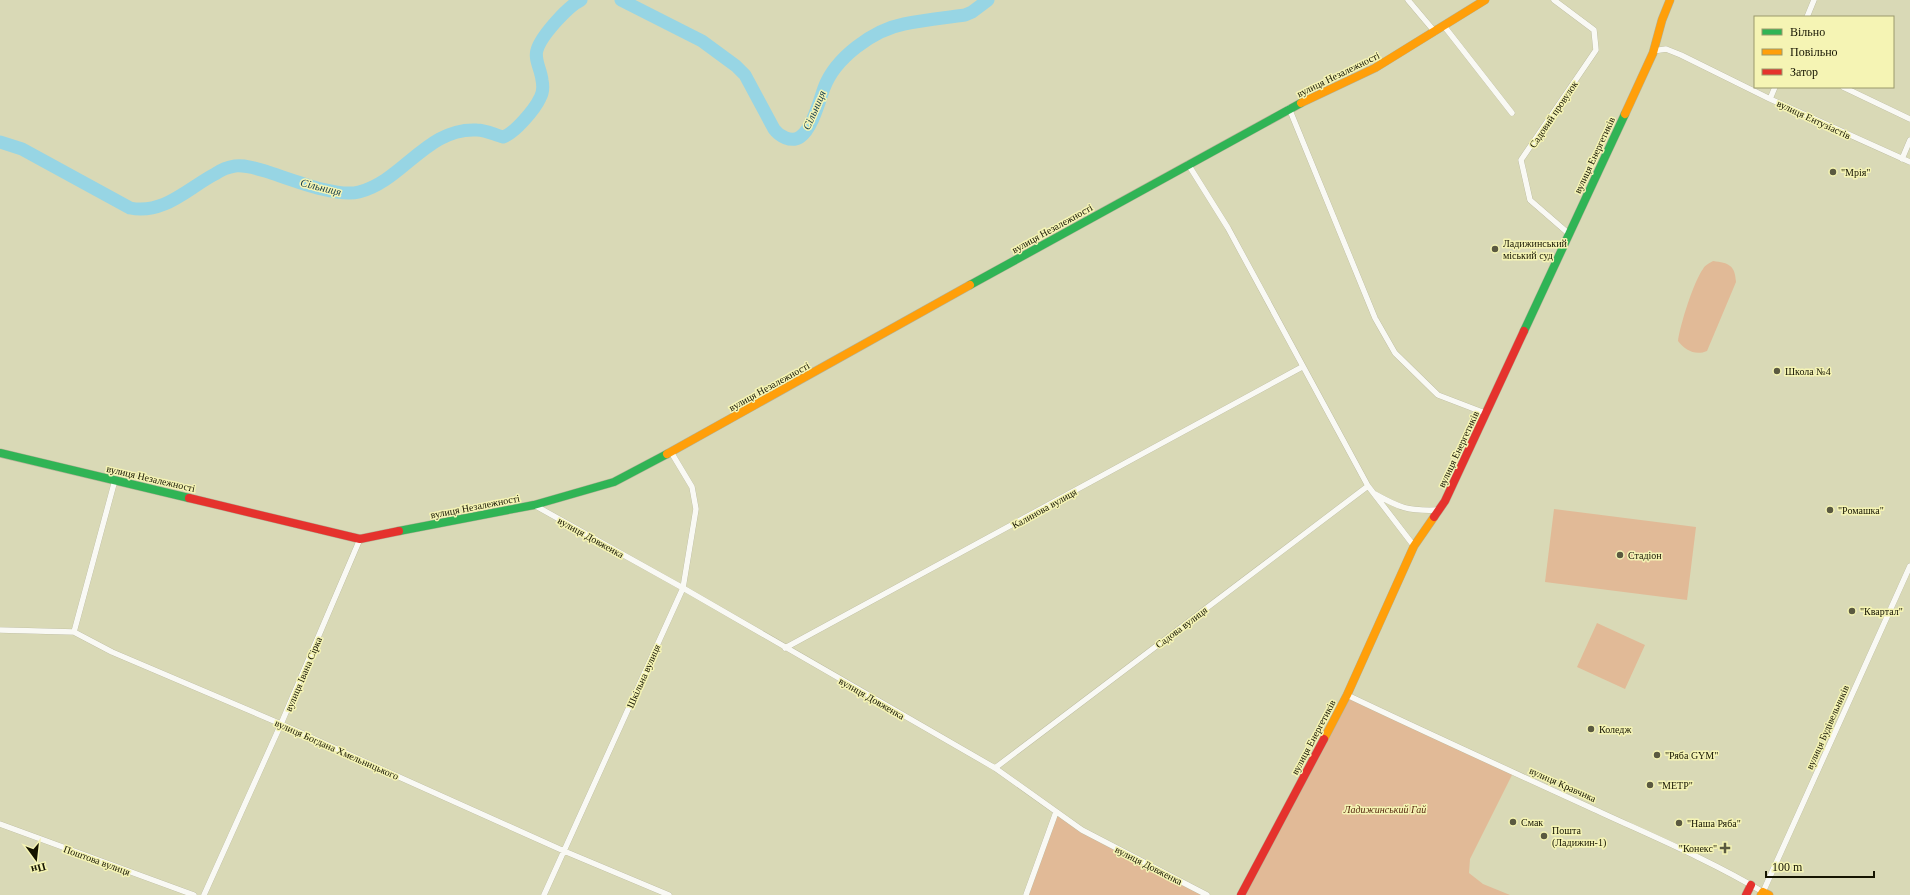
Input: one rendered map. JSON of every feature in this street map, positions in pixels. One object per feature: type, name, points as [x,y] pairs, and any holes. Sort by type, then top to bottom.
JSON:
[{"type":"street","points":[[1408,0],[1435,32]]},
{"type":"street","name":"вулиця Незалежності","points":[[0,452],[360,539],[534,505],[614,482],[671,452],[1289,108],[1375,68],[1485,0]]},
{"type":"street","name":"Садовий провулок","points":[[1554,0],[1594,30],[1596,50],[1521,160],[1530,200],[1568,233]]},
{"type":"street","name":"вулиця Енергетиків","points":[[1241,895],[1346,695],[1414,546],[1445,500],[1653,51],[1662,20],[1670,0]]},
{"type":"street","points":[[1807,16],[1814,0]]},
{"type":"street","points":[[1444,26],[1512,114]]},
{"type":"street","name":"вулиця Ентузіастів","points":[[1653,51],[1666,49],[1681,55],[1770,99],[1910,162]]},
{"type":"street","points":[[1770,99],[1775,88]]},
{"type":"street","points":[[1845,88],[1910,118]]},
{"type":"street","points":[[1289,108],[1375,318],[1395,354],[1438,396],[1485,413]]},
{"type":"street","points":[[1902,158],[1910,140]]},
{"type":"street","points":[[1188,164],[1228,228],[1302,367],[1368,486],[1414,546]]},
{"type":"street","name":"Калинова вулиця","points":[[785,648],[1302,367]]},
{"type":"street","name":"Шкільна вулиця","points":[[544,895],[683,588],[696,509],[692,487],[671,452]]},
{"type":"street","points":[[74,632],[115,480]]},
{"type":"street","name":"Садова вулиця","points":[[995,768],[1368,486]]},
{"type":"street","points":[[1373,492],[1398,507],[1420,510],[1437,510]]},
{"type":"street","name":"вулиця Довженка","points":[[534,505],[683,588],[995,768],[1082,830],[1207,895]]},
{"type":"street","name":"вулиця Івана Сірка","points":[[204,895],[281,724],[360,539]]},
{"type":"street","name":"вулиця Будівельників","points":[[1765,894],[1910,566]]},
{"type":"street","name":"вулиця Богдана Хмельницького","points":[[0,630],[74,632],[112,652],[281,724],[564,851],[669,895]]},
{"type":"street","name":"вулиця Кравчика","points":[[1346,695],[1716,866],[1765,894]]},
{"type":"street","points":[[1026,895],[1056,812]]},
{"type":"street","name":"Поштова вулиця","points":[[0,824],[194,895]]},
{"type":"street","points":[[1746,895],[1751,885]]},
{"type":"green space","points":[[1713,261],[1727,264],[1733,268],[1736,282],[1707,351],[1698,353],[1687,349],[1678,341],[1679,334],[1684,314],[1699,275],[1706,265]]},
{"type":"green space","name":"Стадіон","points":[[1554,509],[1696,527],[1687,600],[1545,582]]},
{"type":"green space","points":[[1597,623],[1645,645],[1625,689],[1577,667]]},
{"type":"green space","name":"Ладижинський Гай","points":[[1347,695],[1513,773],[1470,859],[1469,873],[1483,884],[1510,895],[1241,895]]},
{"type":"green space","points":[[1056,812],[1081,830],[1207,895],[1026,895]]},
{"type":"waterway","name":"Сільниця","points":[[0,142],[22,149],[130,208],[154,208],[165,204],[220,171],[235,166],[246,166],[258,169],[325,190],[349,193],[359,192],[375,186],[389,177],[429,145],[444,137],[459,131],[477,130],[503,137],[519,126],[542,94],[542,82],[536,57],[537,50],[544,37],[562,15],[581,0]]},
{"type":"waterway","name":"Сільниця","points":[[621,0],[702,41],[736,66],[745,75],[774,129],[779,134],[789,139],[797,139],[808,128],[815,115],[829,77],[837,66],[856,47],[880,32],[892,27],[965,15],[972,12],[988,0]]},
{"type":"traffic: fast","points":[[970,285],[1301,103]]},
{"type":"traffic: fast","points":[[1524,331],[1625,114]]},
{"type":"traffic: fast","points":[[0,453],[189,498]]},
{"type":"traffic: fast","points":[[399,531],[534,505],[614,482],[667,454]]},
{"type":"traffic: slow","points":[[1301,103],[1375,68],[1485,0]]},
{"type":"traffic: slow","points":[[1625,114],[1653,53],[1662,20],[1670,0]]},
{"type":"traffic: slow","points":[[667,454],[970,285]]},
{"type":"traffic: slow","points":[[1324,739],[1347,695],[1414,546],[1434,517]]},
{"type":"traffic: slow","points":[[1761,895],[1763,892],[1769,895]]},
{"type":"traffic: jam","points":[[1434,517],[1445,501],[1524,331]]},
{"type":"traffic: jam","points":[[189,498],[360,539],[399,531]]},
{"type":"traffic: jam","points":[[1241,895],[1324,739]]},
{"type":"traffic: jam","points":[[1746,895],[1751,885]]},
{"type":"place","name":"\"Мрія\"","points":[[1833,172]]},
{"type":"place","name":"Ладижинський міський суд","points":[[1495,249]]},
{"type":"place","name":"Школа №4","points":[[1777,371]]},
{"type":"place","name":"\"Ромашка\"","points":[[1830,510]]},
{"type":"place","name":"Стадіон","points":[[1620,555]]},
{"type":"place","name":"\"Квартал\"","points":[[1852,611]]},
{"type":"place","name":"Коледж","points":[[1591,729]]},
{"type":"place","name":"\"Ряба GYM\"","points":[[1657,755]]},
{"type":"place","name":"\"МЕТР\"","points":[[1650,785]]},
{"type":"place","name":"Смак","points":[[1513,822]]},
{"type":"place","name":"\"Наша Ряба\"","points":[[1679,823]]},
{"type":"place","name":"Пошта (Ладижин-1)","points":[[1544,836]]},
{"type":"place","name":"\"Конекс\"","points":[[1725,848]]}]
